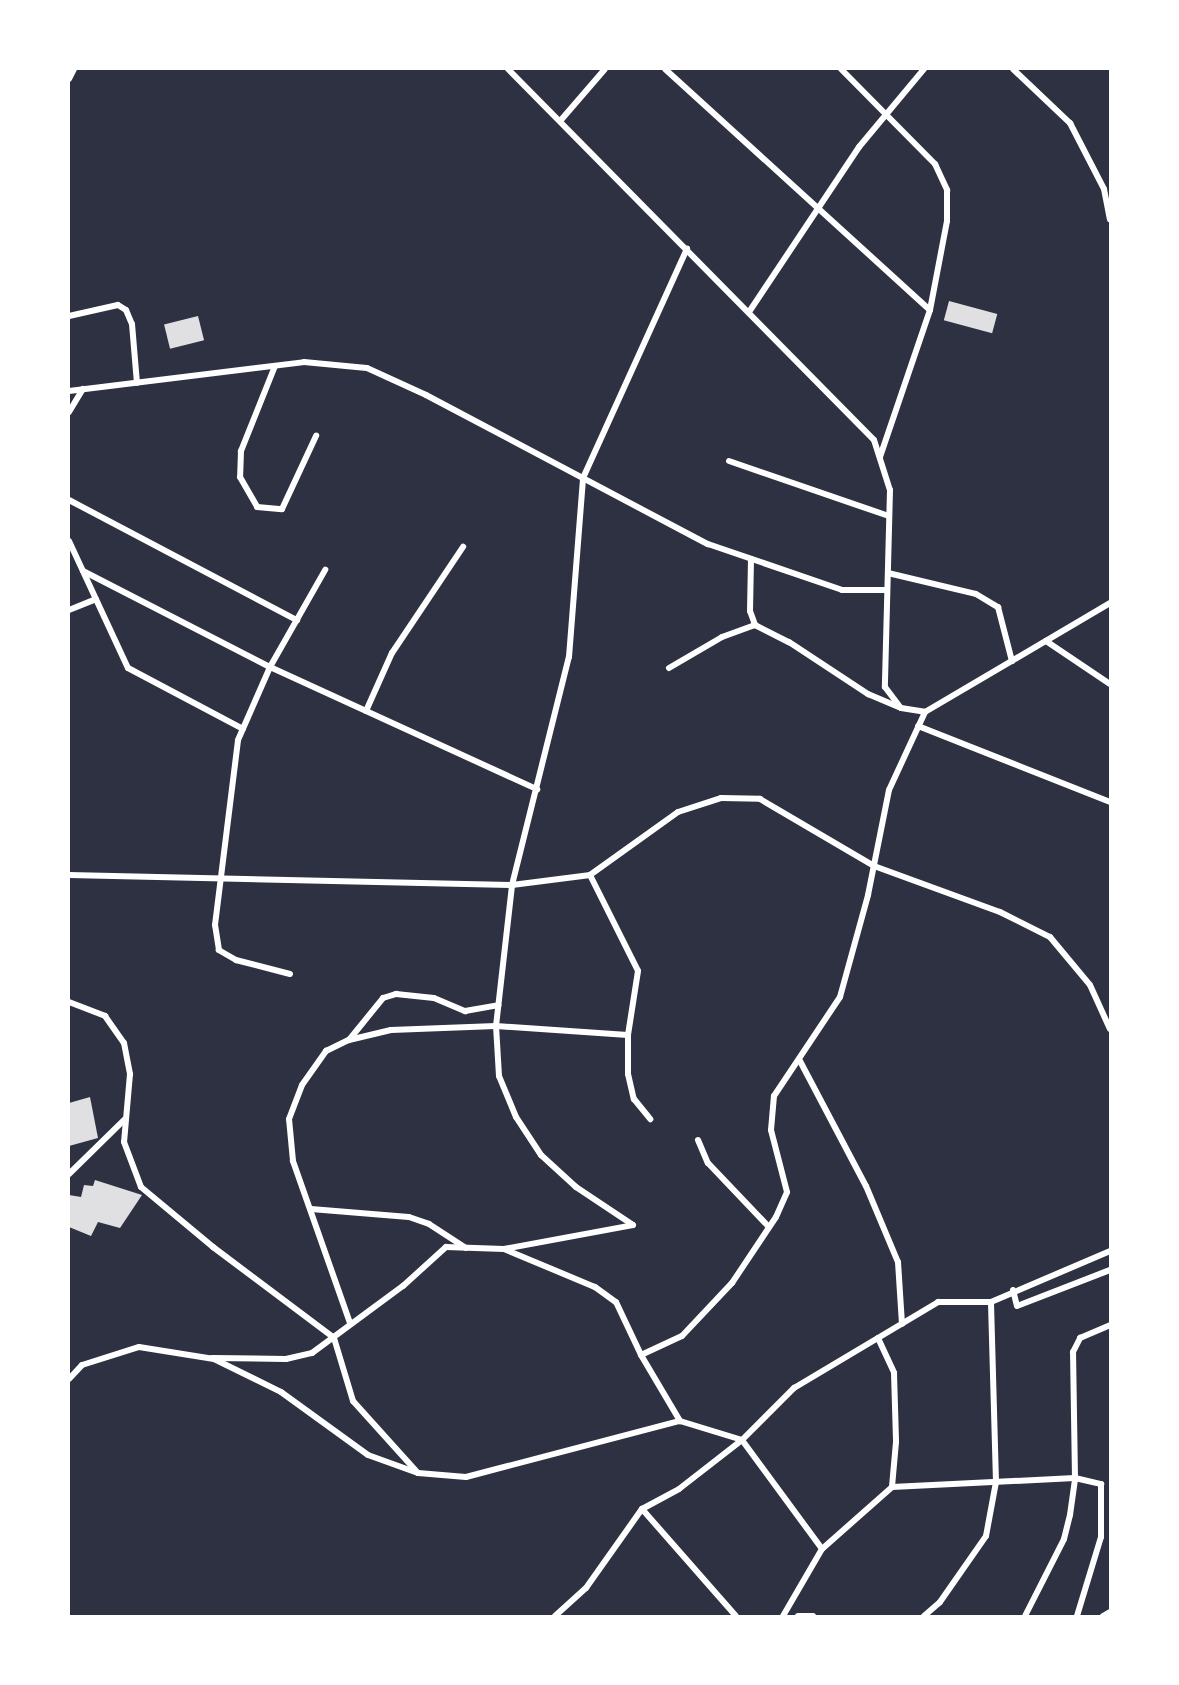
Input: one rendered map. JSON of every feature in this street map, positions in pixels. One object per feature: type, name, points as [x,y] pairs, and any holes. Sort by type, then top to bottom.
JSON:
[{"type":"street","points":[[69,79],[74,69]]},
{"type":"street","points":[[508,69],[561,120],[874,440],[890,490],[885,687],[901,708]]},
{"type":"street","points":[[561,120],[604,69]]},
{"type":"street","points":[[665,69],[819,206],[930,310]]},
{"type":"street","points":[[841,69],[935,164],[947,190],[947,221],[930,310],[880,458]]},
{"type":"street","points":[[748,312],[819,206],[885,116],[924,69]]},
{"type":"street","points":[[1013,69],[1070,123],[1104,189],[1110,219]]},
{"type":"street","points":[[69,1379],[82,1365],[140,1347],[212,1358],[286,1359],[312,1353],[403,1286],[446,1248],[504,1249],[633,1225],[576,1187],[541,1155],[516,1118],[499,1076],[496,1026],[512,885],[569,657],[583,478],[687,249]]},
{"type":"street","points":[[69,316],[118,305],[126,310],[132,324],[137,383]]},
{"type":"street","points":[[69,391],[304,362],[367,368],[708,544],[842,590],[887,590]]},
{"type":"street","points":[[275,366],[241,451],[240,477],[257,507],[282,509],[316,436]]},
{"type":"street","points":[[69,412],[83,389]]},
{"type":"street","points":[[729,461],[889,516]]},
{"type":"street","points":[[69,500],[297,620]]},
{"type":"street","points":[[69,541],[128,668],[243,729]]},
{"type":"street","points":[[366,711],[392,653],[463,547]]},
{"type":"street","points":[[751,559],[750,611],[755,625],[789,642],[868,694],[901,708],[924,712]]},
{"type":"street","points":[[290,974],[236,960],[219,950],[215,926],[223,878],[238,740],[270,667],[326,570]]},
{"type":"street","points":[[83,571],[270,667],[537,789]]},
{"type":"street","points":[[888,573],[976,594],[998,607],[1012,661]]},
{"type":"street","points":[[69,610],[96,599]]},
{"type":"street","points":[[640,1355],[682,1336],[732,1283],[770,1227],[787,1192],[771,1130],[774,1096],[800,1061],[840,997],[874,866],[889,790],[924,712],[1110,603]]},
{"type":"street","points":[[669,668],[712,642],[755,625]]},
{"type":"street","points":[[1046,641],[1110,684]]},
{"type":"street","points":[[918,726],[1110,802]]},
{"type":"street","points":[[69,875],[512,885],[590,875],[678,812],[721,798],[760,799],[874,866],[1000,912],[1050,937],[1090,985],[1110,1029]]},
{"type":"street","points":[[590,875],[638,970],[628,1035],[628,1074],[634,1099],[650,1119]]},
{"type":"street","points":[[349,1040],[383,998],[396,994],[434,998],[465,1011],[498,1005]]},
{"type":"street","points":[[69,1002],[105,1016],[124,1044],[130,1074],[124,1120],[124,1142],[141,1187],[213,1247],[334,1338],[353,1401],[417,1473]]},
{"type":"street","points":[[350,1323],[292,1161],[289,1119],[302,1085],[326,1051],[349,1040],[391,1030],[496,1026],[628,1035]]},
{"type":"street","points":[[800,1061],[866,1186],[898,1263],[902,1324]]},
{"type":"street","points":[[69,1174],[124,1120]]},
{"type":"street","points":[[698,1140],[708,1163],[770,1227]]},
{"type":"street","points":[[310,1209],[409,1216],[429,1224],[466,1248]]},
{"type":"street","points":[[504,1249],[595,1287],[616,1302],[640,1355],[680,1421]]},
{"type":"street","points":[[555,1616],[586,1588],[642,1509],[679,1489],[742,1440],[794,1388],[938,1302],[991,1302],[1012,1290],[1110,1251]]},
{"type":"street","points":[[1012,1290],[1017,1306],[1110,1270]]},
{"type":"street","points":[[924,1616],[940,1602],[986,1536],[996,1482],[991,1302]]},
{"type":"street","points":[[1025,1616],[1065,1539],[1075,1478],[1073,1352],[1080,1338],[1110,1325]]},
{"type":"street","points":[[878,1338],[894,1373],[896,1442],[892,1487]]},
{"type":"street","points":[[212,1358],[281,1392],[368,1455],[417,1473],[466,1477],[680,1421],[742,1440],[822,1549]]},
{"type":"street","points":[[783,1616],[822,1549],[892,1487],[1075,1478],[1101,1484],[1101,1537],[1077,1616]]},
{"type":"street","points":[[642,1509],[736,1616]]},
{"type":"street","points":[[1103,1616],[1110,1612]]},
{"type":"street","points":[[798,1616],[813,1616]]},
{"type":"building","points":[[949,301],[997,314],[992,333],[944,320]]},
{"type":"building","points":[[198,316],[204,340],[170,349],[164,324]]},
{"type":"building","points":[[90,1097],[98,1138],[69,1146],[69,1103]]},
{"type":"building","points":[[95,1180],[142,1195],[120,1228],[98,1222],[91,1236],[69,1227],[69,1195],[81,1197],[84,1185],[93,1186]]}]
